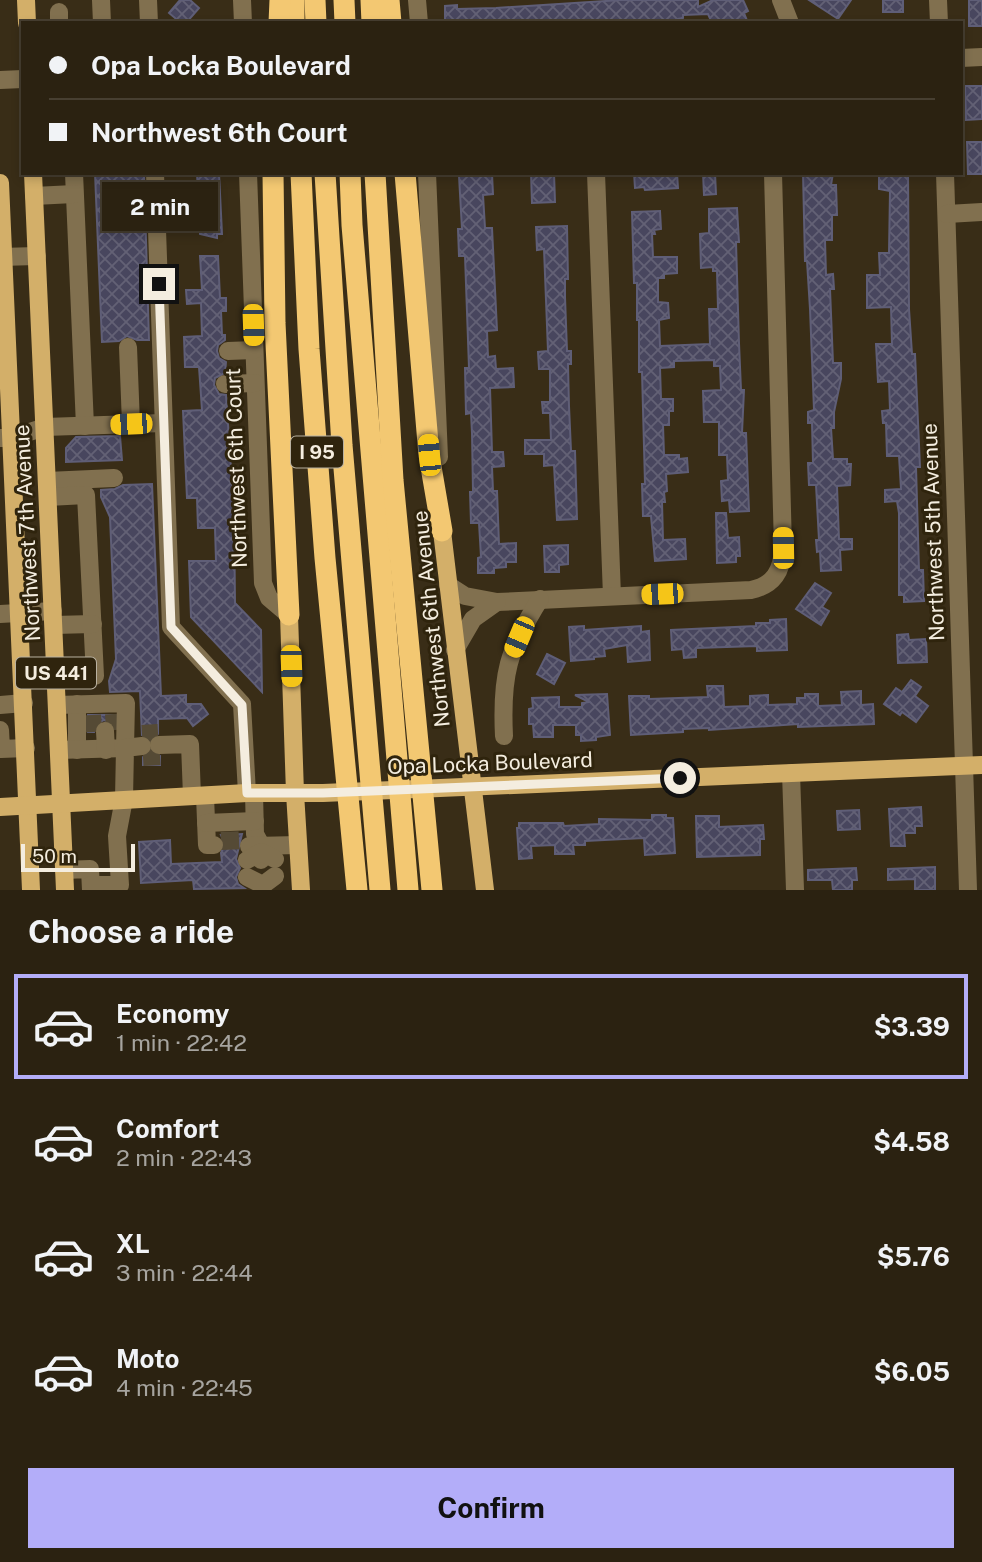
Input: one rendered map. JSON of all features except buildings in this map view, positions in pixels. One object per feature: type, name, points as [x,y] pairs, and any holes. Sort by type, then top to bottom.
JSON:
[{"type":"highway","points":[[279,21],[280,0]]},
{"type":"highway","points":[[294,0],[294,21]]},
{"type":"highway","points":[[316,0],[316,21]]},
{"type":"highway","points":[[344,0],[345,21]]},
{"type":"highway","points":[[371,0],[372,21]]},
{"type":"highway","points":[[389,0],[391,21]]},
{"type":"highway","points":[[273,175],[275,323],[289,615]]},
{"type":"highway","name":"I 95","points":[[301,175],[309,349],[325,558],[357,890]]},
{"type":"highway","points":[[324,175],[342,445],[380,890]]},
{"type":"highway","points":[[350,175],[353,239],[408,890]]},
{"type":"highway","points":[[376,175],[393,480],[432,890]]},
{"type":"highway","points":[[405,175],[429,455],[442,531]]},
{"type":"main road","points":[[26,0],[27,21]]},
{"type":"main road","name":"Northwest 7th Avenue","points":[[33,175],[65,890]]},
{"type":"main road","name":"Northwest 7th Avenue","points":[[0,183],[7,489],[20,613],[32,890]]},
{"type":"main road","name":"Northwest 6th Avenue","points":[[442,531],[485,890]]},
{"type":"main road","points":[[289,615],[295,793],[302,890]]},
{"type":"main road","name":"Opa Locka Boulevard","points":[[0,807],[251,793],[982,765]]},
{"type":"street","points":[[101,0],[102,21]]},
{"type":"street","points":[[148,0],[149,21]]},
{"type":"street","points":[[242,0],[243,21]]},
{"type":"street","points":[[417,0],[419,21]]},
{"type":"street","points":[[781,0],[789,21]]},
{"type":"street","points":[[939,0],[939,21]]},
{"type":"street","points":[[963,58],[982,57]]},
{"type":"street","points":[[0,80],[21,79]]},
{"type":"street","points":[[74,175],[85,426]]},
{"type":"street","points":[[155,175],[171,627],[242,705],[258,863],[298,845]]},
{"type":"street","name":"Northwest 6th Court","points":[[248,175],[263,583],[269,598],[289,615]]},
{"type":"street","name":"Northwest 6th Avenue","points":[[427,175],[442,531]]},
{"type":"street","points":[[596,175],[612,596]]},
{"type":"street","points":[[447,585],[464,596],[497,602],[751,590],[766,585],[779,572],[783,548],[773,175]]},
{"type":"street","name":"Northwest 5th Avenue","points":[[945,175],[968,890]]},
{"type":"street","points":[[34,196],[74,194]]},
{"type":"street","points":[[947,214],[982,212]]},
{"type":"street","points":[[2,257],[37,256]]},
{"type":"street","points":[[128,347],[131,424]]},
{"type":"street","points":[[228,351],[254,350]]},
{"type":"street","points":[[225,384],[255,383]]},
{"type":"street","points":[[6,438],[45,427],[163,423]]},
{"type":"street","points":[[47,489],[114,478]]},
{"type":"street","points":[[47,489],[86,495],[96,676]]},
{"type":"street","points":[[504,736],[503,687],[507,667],[540,599]]},
{"type":"street","points":[[456,650],[473,619],[497,602]]},
{"type":"street","points":[[0,614],[20,613],[93,624]]},
{"type":"street","points":[[0,705],[24,703]]},
{"type":"street","points":[[64,870],[90,869],[91,888],[120,885],[117,836],[133,747],[126,703],[101,715]]},
{"type":"street","points":[[57,705],[101,715],[133,747]]},
{"type":"street","points":[[101,715],[133,747]]},
{"type":"street","points":[[0,730],[0,749],[26,748]]},
{"type":"street","points":[[59,750],[190,744],[198,796],[206,823],[207,845],[219,845]]},
{"type":"street","points":[[791,773],[795,890]]},
{"type":"street","points":[[206,823],[255,821]]},
{"type":"tunnel","points":[[114,714],[115,730]]},
{"type":"tunnel","points":[[92,715],[93,732]]},
{"type":"tunnel","points":[[142,734],[158,733]]},
{"type":"tunnel","points":[[143,757],[160,756]]},
{"type":"tunnel","points":[[221,841],[242,840]]},
{"type":"route","points":[[159,284],[171,627],[242,705],[247,793],[323,793],[680,778]]}]
